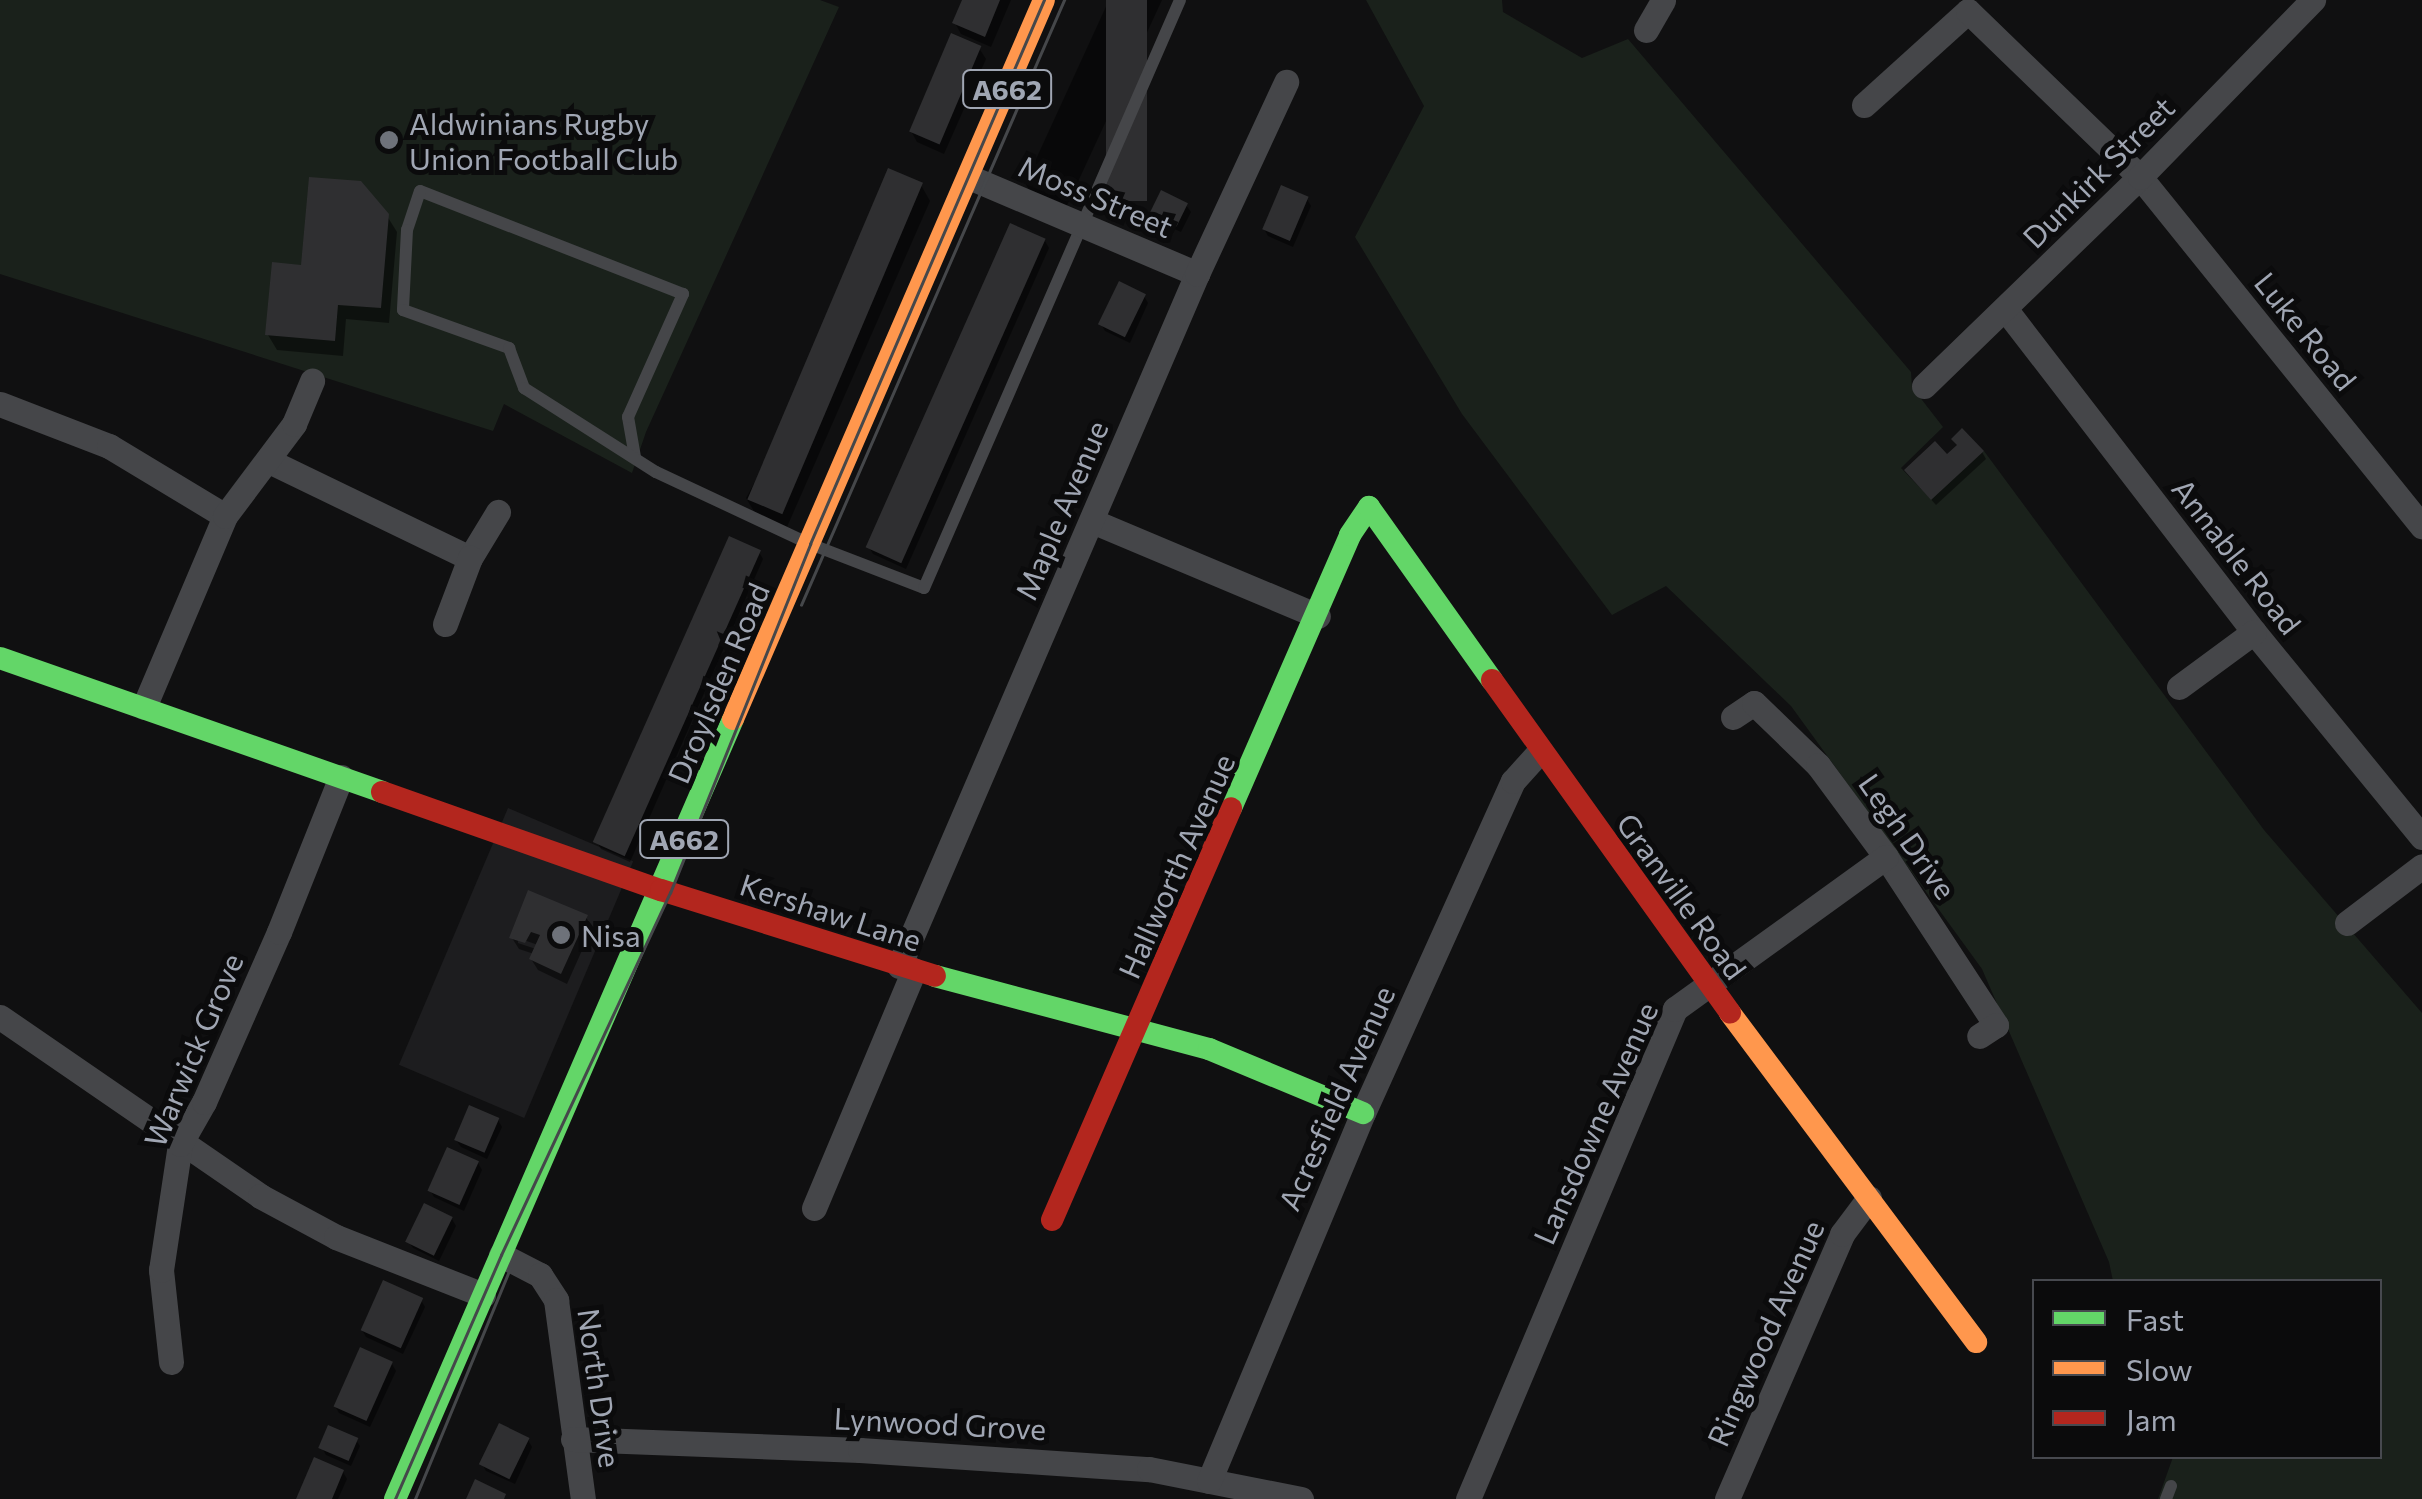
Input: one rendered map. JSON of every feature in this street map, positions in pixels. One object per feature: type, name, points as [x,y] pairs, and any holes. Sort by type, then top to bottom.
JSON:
[{"type":"street","name":"Droylsden Road","points":[[395,1499],[662,890],[1044,0]]},
{"type":"street","points":[[1646,30],[1663,0]]},
{"type":"street","name":"Dunkirk Street","points":[[1924,386],[2140,177],[2312,0]]},
{"type":"street","points":[[1864,104],[1974,6]]},
{"type":"street","name":"Luke Road","points":[[1974,6],[2140,177],[2422,526]]},
{"type":"street","name":"Maple Avenue","points":[[814,1208],[907,968],[1092,522],[1198,274],[1286,82]]},
{"type":"street","name":"Moss Street","points":[[968,177],[1198,274]]},
{"type":"street","name":"Annable Road","points":[[2006,310],[2254,632],[2422,837]]},
{"type":"street","points":[[144,707],[224,516],[294,424],[312,381]]},
{"type":"street","points":[[0,404],[110,446],[224,516]]},
{"type":"street","points":[[269,461],[470,558]]},
{"type":"street","name":"Granville Road","points":[[1350,535],[1368,507],[1707,983],[1976,1342]]},
{"type":"street","points":[[445,624],[470,558],[498,512]]},
{"type":"street","points":[[1092,522],[1318,616]]},
{"type":"street","name":"Hallworth Avenue","points":[[1052,1220],[1350,535]]},
{"type":"street","points":[[2179,687],[2254,632]]},
{"type":"street","name":"Kershaw Lane","points":[[0,658],[662,890],[907,968],[1210,1050],[1363,1113]]},
{"type":"street","name":"Legh Drive","points":[[1733,717],[1754,702],[1818,765],[1886,857],[1996,1024],[1980,1036]]},
{"type":"street","name":"Acresfield Avenue","points":[[1209,1481],[1363,1113],[1514,781],[1540,751]]},
{"type":"street","name":"Warwick Grove","points":[[170,1362],[161,1270],[180,1144],[204,1102],[279,932],[341,777]]},
{"type":"street","name":"Lansdowne Avenue","points":[[1468,1499],[1675,1009],[1886,857]]},
{"type":"street","points":[[2347,923],[2422,866]]},
{"type":"street","points":[[0,1018],[260,1196],[336,1238],[483,1294]]},
{"type":"street","name":"Ringwood Avenue","points":[[1727,1499],[1842,1234],[1870,1198]]},
{"type":"street","name":"North Drive","points":[[501,1255],[540,1275],[556,1300],[583,1499]]},
{"type":"street","name":"Lynwood Grove","points":[[573,1439],[860,1450],[1149,1468],[1301,1499]]},
{"type":"lane","points":[[634,457],[628,416],[683,294],[420,191],[408,230],[403,310],[509,348],[524,388],[656,472],[810,544],[924,588],[1180,0]]},
{"type":"shaded area","name":"Aldwinians Rugby Union Football Club","points":[[0,0],[820,0],[839,7],[646,432],[632,473],[504,404],[493,431],[0,274]]},
{"type":"shaded area","points":[[1366,0],[1502,0],[1503,12],[1582,58],[1628,39],[1911,372],[1912,387],[1943,427],[1901,468],[1931,499],[1984,451],[2264,830],[2422,1013],[2422,1499],[2158,1499],[2172,1459],[2382,1459],[2382,1279],[2113,1279],[2109,1262],[1982,969],[1791,706],[1666,586],[1612,615],[1462,414],[1355,237],[1424,106]]},
{"type":"shaded area","points":[[508,808],[633,861],[524,1118],[399,1065]]},
{"type":"building","points":[[962,0],[1000,0],[985,37],[952,23]]},
{"type":"building","points":[[1106,0],[1147,0],[1147,201],[1106,201]]},
{"type":"building","points":[[951,33],[981,46],[940,144],[909,131]]},
{"type":"building","points":[[888,168],[923,183],[782,514],[747,499]]},
{"type":"building","points":[[309,177],[361,181],[389,214],[381,308],[338,305],[335,341],[265,335],[272,262],[301,265]]},
{"type":"building","points":[[1281,185],[1309,197],[1290,241],[1262,229]]},
{"type":"building","points":[[1161,190],[1188,203],[1177,227],[1150,213]]},
{"type":"building","points":[[1010,223],[1046,239],[901,563],[866,547]]},
{"type":"building","points":[[1119,281],[1146,294],[1125,337],[1098,324]]},
{"type":"building","points":[[1962,428],[1984,451],[1931,500],[1904,470],[1935,441],[1947,454],[1957,445],[1951,439]]},
{"type":"building","points":[[729,536],[761,550],[625,856],[593,842]]},
{"type":"building","points":[[528,890],[588,915],[561,974],[529,959],[540,935],[531,932],[525,943],[509,938]]},
{"type":"building","points":[[469,1105],[499,1118],[485,1153],[454,1140]]},
{"type":"building","points":[[447,1147],[479,1161],[459,1205],[427,1191]]},
{"type":"building","points":[[424,1203],[453,1217],[434,1256],[405,1242]]},
{"type":"building","points":[[383,1280],[423,1298],[401,1348],[361,1330]]},
{"type":"building","points":[[360,1347],[393,1362],[366,1421],[334,1406]]},
{"type":"building","points":[[499,1423],[530,1438],[509,1479],[479,1464]]},
{"type":"building","points":[[328,1425],[358,1438],[349,1461],[318,1448]]},
{"type":"building","points":[[314,1457],[344,1470],[332,1499],[296,1499]]},
{"type":"building","points":[[475,1479],[506,1494],[504,1499],[466,1499]]},
{"type":"tram line","points":[[395,1499],[501,1255],[670,893],[810,544],[1044,0]]},
{"type":"tram line","points":[[801,605],[1064,0]]},
{"type":"tram line","points":[[415,1499],[510,1269]]},
{"type":"traffic: fast","points":[[1231,808],[1350,535],[1369,507],[1492,680]]},
{"type":"traffic: fast","points":[[0,658],[382,792]]},
{"type":"traffic: fast","points":[[395,1499],[733,719]]},
{"type":"traffic: fast","points":[[935,976],[1209,1049],[1363,1113]]},
{"type":"traffic: slow","points":[[733,719],[1044,0]]},
{"type":"traffic: slow","points":[[1730,1013],[1976,1342]]},
{"type":"traffic: jam","points":[[1492,680],[1730,1013]]},
{"type":"traffic: jam","points":[[382,792],[661,890],[935,976]]},
{"type":"traffic: jam","points":[[1052,1220],[1231,808]]},
{"type":"place","name":"Aldwinians Rugby Union Football Club","points":[[389,140]]},
{"type":"place","name":"Nisa","points":[[561,935]]}]
